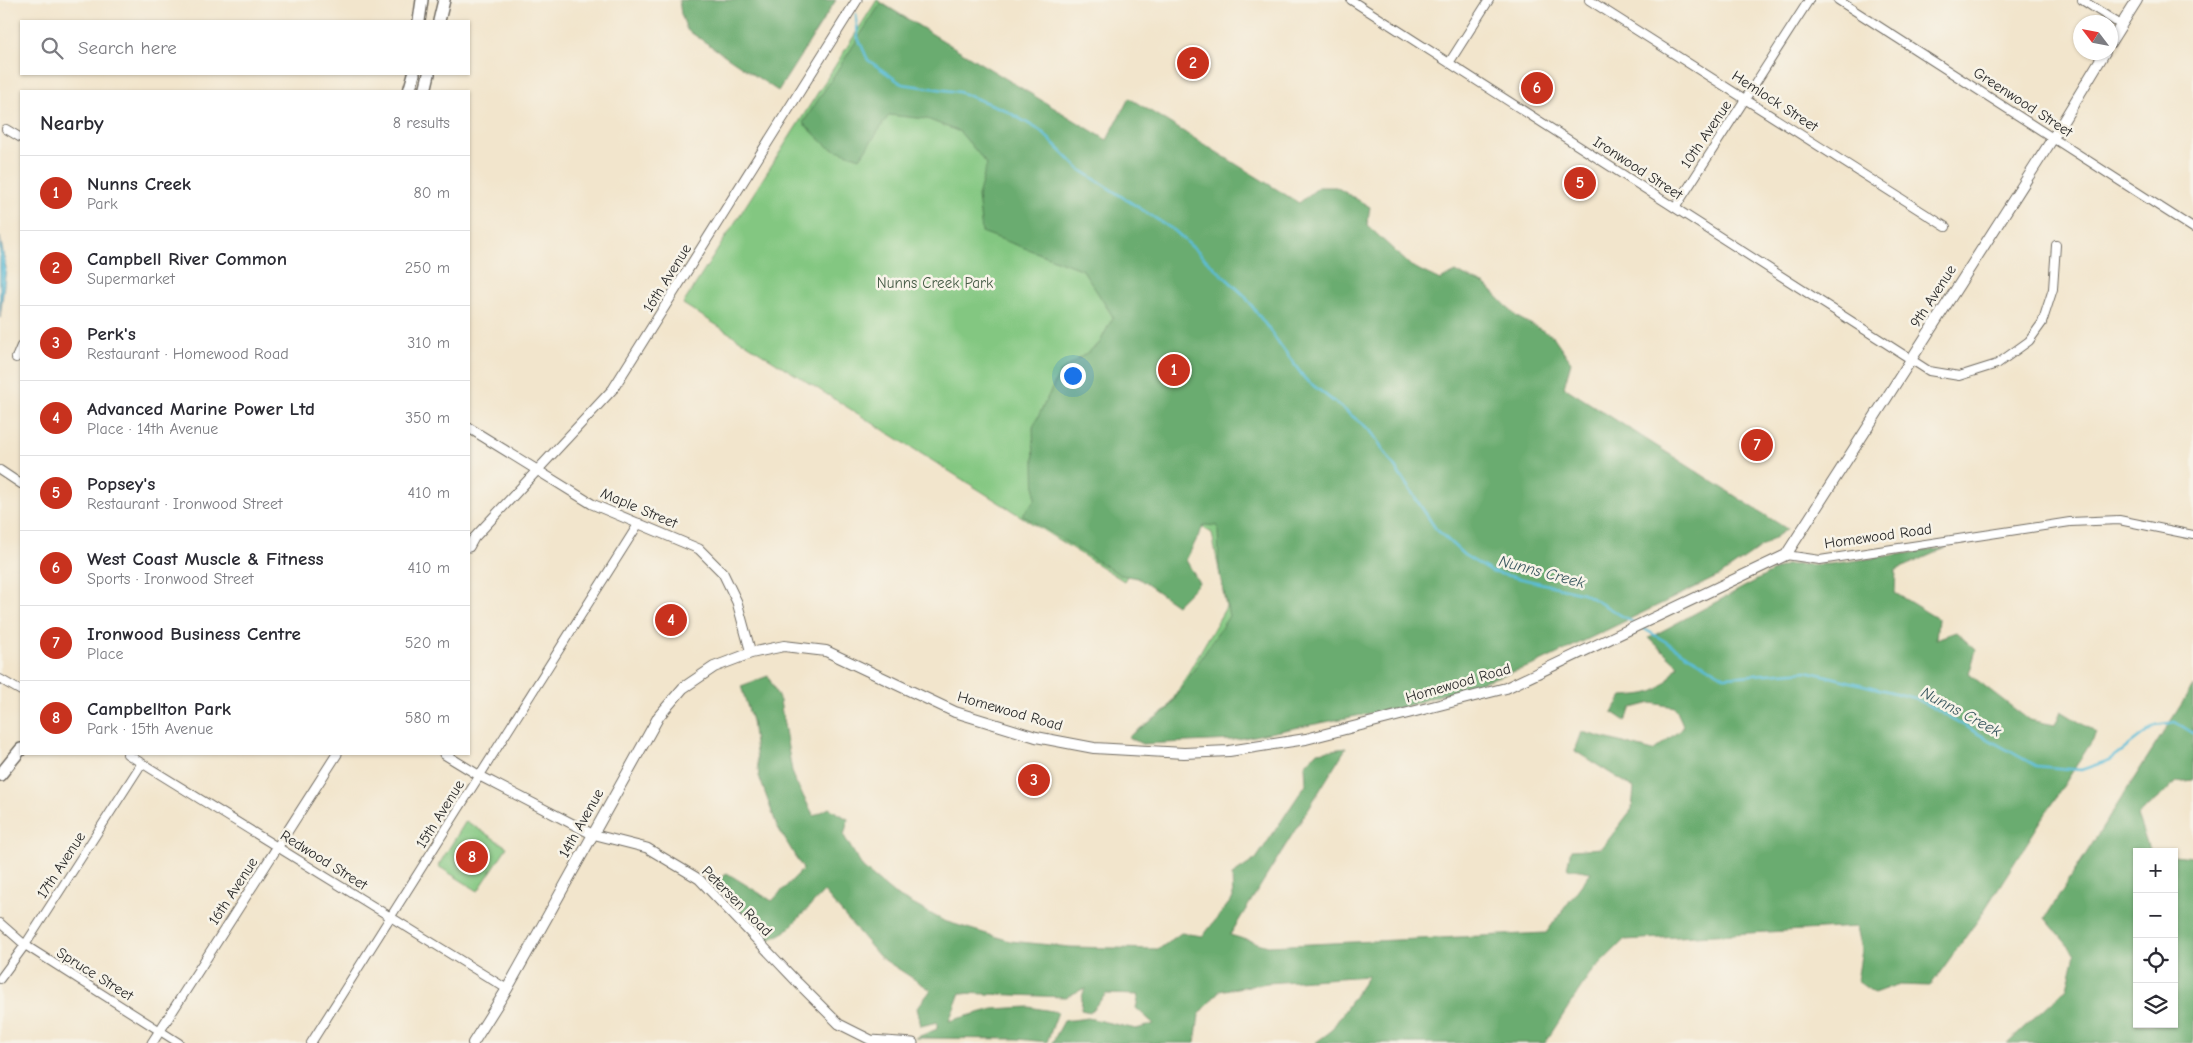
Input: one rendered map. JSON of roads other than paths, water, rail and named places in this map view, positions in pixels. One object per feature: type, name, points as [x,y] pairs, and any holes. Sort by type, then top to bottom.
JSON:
[{"type":"main road","points":[[419,20],[422,0]]},
{"type":"main road","points":[[435,20],[437,0]]},
{"type":"main road","points":[[439,20],[444,0]]},
{"type":"main road","points":[[2118,30],[2137,0]]},
{"type":"main road","name":"9th Avenue","points":[[1786,555],[2053,138],[2100,60]]},
{"type":"main road","points":[[409,90],[414,75]]},
{"type":"main road","points":[[425,90],[429,76]]},
{"type":"main road","name":"Homewood Road","points":[[751,653],[784,646],[826,651],[955,712],[1036,737],[1094,748],[1184,753],[1229,751],[1306,739],[1506,688],[1786,555]]},
{"type":"main road","name":"14th Avenue","points":[[473,1043],[507,989],[658,716],[683,688],[711,669],[751,653]]},
{"type":"main road","points":[[0,775],[20,751]]},
{"type":"street","name":"16th Avenue","points":[[470,545],[474,538],[613,389],[857,0]]},
{"type":"street","name":"Ironwood Street","points":[[1351,0],[1929,371],[1959,376],[1997,364],[2029,342],[2042,323],[2050,301],[2053,289],[2056,245]]},
{"type":"street","points":[[1448,63],[1489,0]]},
{"type":"street","name":"Hemlock Street","points":[[1589,0],[1946,227]]},
{"type":"street","name":"10th Avenue","points":[[1675,208],[1809,0]]},
{"type":"street","name":"Greenwood Street","points":[[1838,0],[2193,228]]},
{"type":"street","points":[[2082,0],[2121,25]]},
{"type":"street","points":[[6,128],[20,137]]},
{"type":"street","points":[[16,358],[20,348]]},
{"type":"street","name":"Maple Street","points":[[470,429],[592,504],[699,549],[723,574],[738,602],[751,653]]},
{"type":"street","points":[[0,470],[20,483]]},
{"type":"street","name":"Homewood Road","points":[[1786,555],[1820,560],[2070,522],[2119,520],[2193,535]]},
{"type":"street","name":"15th Avenue","points":[[311,1043],[639,523]]},
{"type":"street","points":[[0,679],[20,690]]},
{"type":"street","name":"Redwood Street","points":[[129,755],[507,989]]},
{"type":"street","name":"16th Avenue","points":[[152,1043],[336,755]]},
{"type":"street","name":"Petersen Road","points":[[446,755],[480,776],[592,834],[647,848],[699,879],[798,983],[840,1024],[871,1040],[914,1043]]},
{"type":"street","name":"17th Avenue","points":[[0,979],[25,945],[142,763]]},
{"type":"street","name":"Spruce Street","points":[[0,923],[25,945],[179,1043]]},
{"type":"water","points":[[0,237],[6,268],[0,318]]},
{"type":"waterway","name":"Nunns Creek","points":[[856,14],[858,38],[868,60],[902,84],[959,92],[1003,109],[1041,131],[1079,169],[1175,231],[1244,295],[1305,379],[1370,430],[1436,529],[1464,555],[1492,572],[1583,593],[1634,623]]},
{"type":"waterway","name":"Nunns Creek","points":[[1641,627],[1725,677],[1807,671],[1915,698],[2036,766],[2081,770],[2110,760],[2156,725],[2175,722],[2193,733]]},
{"type":"place","name":"Campbell River Common","points":[[1193,63]]},
{"type":"place","name":"West Coast Muscle & Fitness","points":[[1537,88]]},
{"type":"place","name":"Popsey's","points":[[1580,183]]},
{"type":"place","name":"Nunns Creek","points":[[1174,370]]},
{"type":"place","name":"Ironwood Business Centre","points":[[1757,445]]},
{"type":"place","name":"Advanced Marine Power Ltd","points":[[671,620]]},
{"type":"place","name":"Perk's","points":[[1034,780]]},
{"type":"place","name":"Campbellton Park","points":[[472,857]]},
{"type":"park label","name":"Nunns Creek Park","points":[[935,283]]}]
